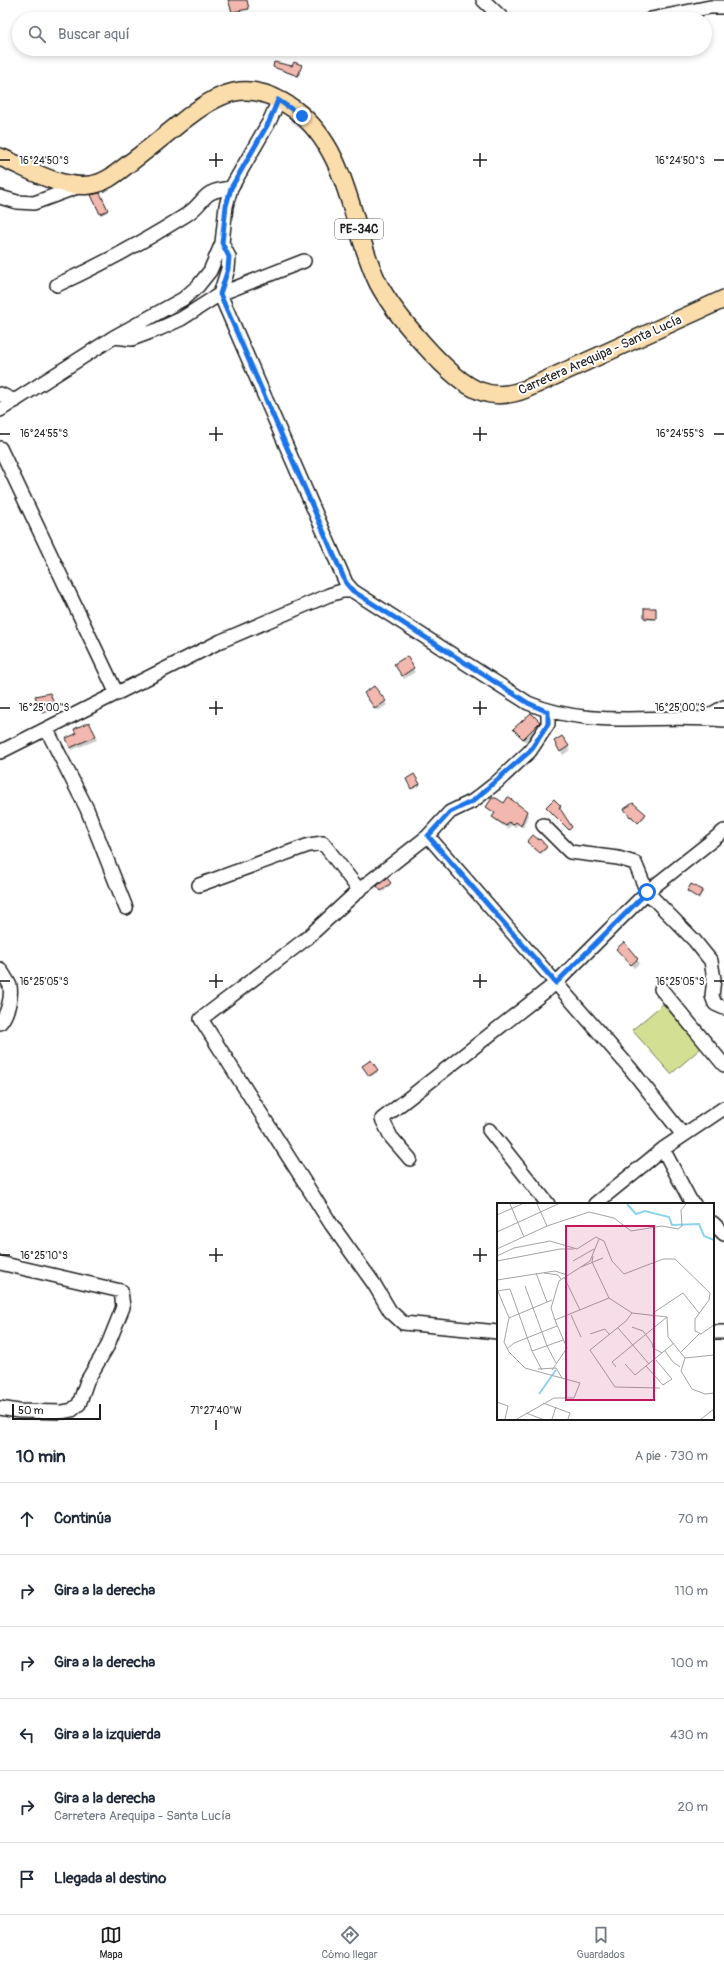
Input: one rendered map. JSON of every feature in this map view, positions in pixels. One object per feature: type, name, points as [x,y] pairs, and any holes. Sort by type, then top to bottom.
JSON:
[{"type":"main road","name":"Carretera Arequipa - Santa Lucía","points":[[0,157],[69,184],[82,185],[99,183],[111,177],[200,107],[220,95],[230,92],[250,91],[278,100],[293,109],[313,127],[334,158],[346,186],[371,265],[379,284],[392,304],[447,368],[468,386],[479,391],[495,395],[515,394],[724,299]]},
{"type":"street","points":[[483,0],[496,12]]},
{"type":"street","points":[[689,12],[724,7]]},
{"type":"street","points":[[0,410],[114,337],[183,299],[198,286],[210,271],[222,243],[226,206],[231,188],[269,122],[278,100]]},
{"type":"street","points":[[0,197],[17,202],[34,203],[82,185]]},
{"type":"street","points":[[57,285],[91,270],[188,214],[208,193],[217,189],[231,188]]},
{"type":"street","points":[[222,243],[229,257],[228,269],[220,294],[346,583],[353,591],[528,703],[548,712],[586,718],[631,720],[705,718],[724,720]]},
{"type":"street","points":[[114,337],[132,339],[158,329],[181,319],[220,294],[304,261]]},
{"type":"street","points":[[0,394],[15,401]]},
{"type":"street","points":[[0,448],[117,694]]},
{"type":"street","points":[[0,752],[242,632],[329,595],[342,591],[353,591]]},
{"type":"street","points":[[705,718],[724,706]]},
{"type":"street","points":[[497,1332],[403,1323],[390,1311],[374,1284],[331,1224],[201,1019],[306,938],[359,890],[428,836],[450,812],[473,801],[530,751],[548,724],[548,712]]},
{"type":"street","points":[[47,730],[87,809],[126,908]]},
{"type":"street","points":[[543,826],[570,852],[618,858],[635,863],[647,892],[694,940],[711,962],[714,979],[712,996],[715,1004],[724,1008]]},
{"type":"street","points":[[410,1159],[391,1137],[382,1119],[556,983],[647,892],[724,831]]},
{"type":"street","points":[[428,836],[630,1068],[683,1135]]},
{"type":"street","points":[[199,885],[309,845],[323,843],[359,890]]},
{"type":"street","points":[[0,969],[10,986],[9,1005],[4,1019],[0,1023]]},
{"type":"street","points":[[661,989],[724,1065]]},
{"type":"street","points":[[596,1203],[683,1135],[724,1108]]},
{"type":"street","points":[[489,1130],[547,1203]]},
{"type":"street","points":[[663,1150],[693,1203]]},
{"type":"street","points":[[714,1224],[724,1234]]},
{"type":"street","points":[[0,1263],[121,1291],[123,1307],[107,1347],[87,1381],[79,1404],[72,1410],[62,1412],[18,1411],[0,1408]]},
{"type":"green space","points":[[663,1004],[701,1048],[671,1074],[632,1030]]},
{"type":"building","points":[[228,0],[247,0],[249,9],[232,12]]},
{"type":"building","points":[[274,62],[292,66],[294,62],[302,65],[298,76],[273,67]]},
{"type":"building","points":[[100,193],[108,210],[100,214],[91,195]]},
{"type":"building","points":[[644,608],[656,608],[656,619],[644,618]]},
{"type":"building","points":[[407,656],[414,668],[402,676],[394,664]]},
{"type":"building","points":[[374,686],[386,701],[375,709],[364,693]]},
{"type":"building","points":[[50,693],[56,708],[42,713],[35,696]]},
{"type":"building","points":[[531,713],[540,722],[523,739],[513,729]]},
{"type":"building","points":[[89,722],[96,736],[70,748],[66,738],[76,734],[74,729]]},
{"type":"building","points":[[562,736],[569,746],[560,752],[554,741]]},
{"type":"building","points":[[414,774],[420,784],[411,789],[406,779]]},
{"type":"building","points":[[508,797],[527,811],[521,826],[516,822],[513,825],[509,822],[506,826],[492,817],[495,813],[486,807],[492,798],[496,798],[504,803]]},
{"type":"building","points":[[554,799],[561,806],[559,807],[572,827],[569,830],[546,807]]},
{"type":"building","points":[[633,803],[646,814],[638,823],[631,816],[630,817],[624,809]]},
{"type":"building","points":[[533,835],[539,840],[540,839],[547,847],[540,853],[527,842]]},
{"type":"building","points":[[387,878],[391,883],[381,891],[377,886]]},
{"type":"building","points":[[691,884],[703,890],[698,898],[687,891]]},
{"type":"building","points":[[624,942],[638,959],[631,965],[616,949]]},
{"type":"building","points":[[371,1060],[378,1070],[369,1076],[362,1066]]},
{"type":"route","points":[[302,116],[278,100],[269,122],[231,188],[226,206],[222,243],[229,257],[228,269],[220,294],[346,583],[353,591],[437,643],[528,703],[548,712],[548,724],[530,751],[496,783],[473,801],[450,812],[428,836],[556,983],[647,892]]}]
